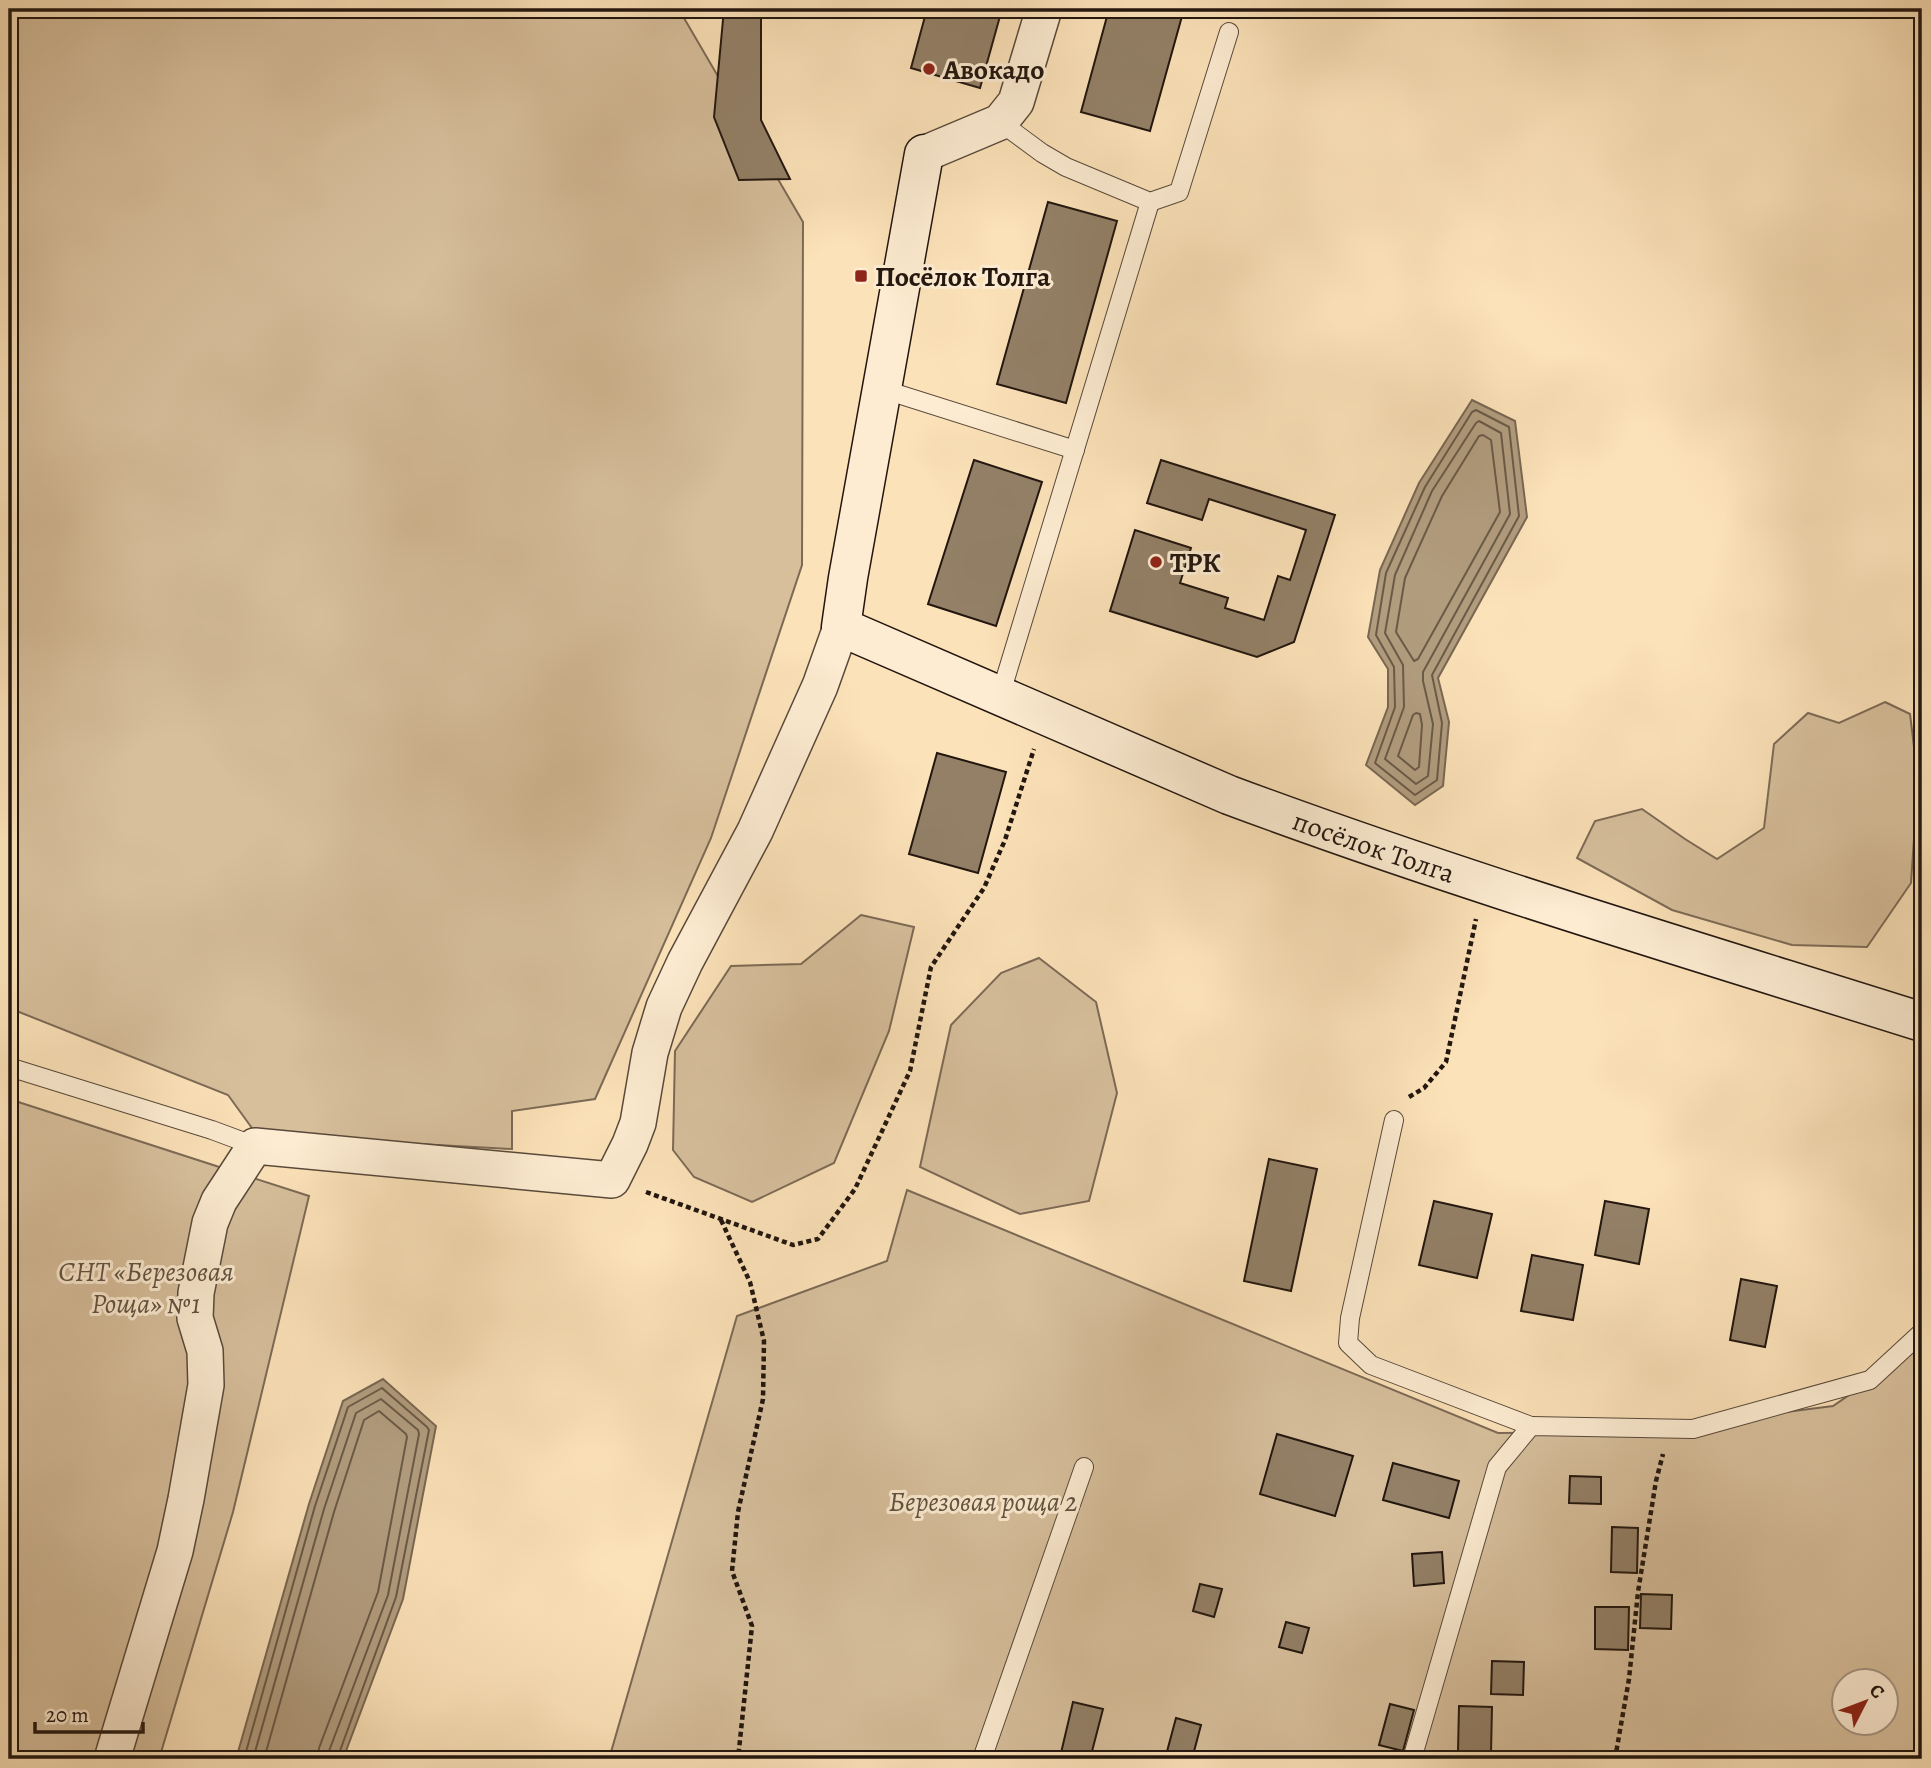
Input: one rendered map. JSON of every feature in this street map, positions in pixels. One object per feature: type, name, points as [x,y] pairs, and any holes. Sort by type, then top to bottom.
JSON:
[{"type":"street","points":[[112,1759],[175,1551],[186,1499],[206,1385],[205,1351],[195,1318],[196,1293],[210,1223],[219,1201],[255,1146],[612,1180],[638,1123],[650,1053],[664,1007],[755,831],[820,687],[841,627],[924,155],[1000,122],[1016,102],[1044,9]]},
{"type":"street","name":"посёлок Толга","points":[[841,627],[1229,795],[1483,884],[1922,1022]]},
{"type":"lane","points":[[1000,122],[1066,167],[1150,202],[1179,191],[1229,32]]},
{"type":"lane","points":[[1000,696],[1150,202]]},
{"type":"lane","points":[[882,389],[1075,450]]},
{"type":"lane","points":[[9,1067],[255,1146]]},
{"type":"lane","points":[[1394,1120],[1350,1318],[1349,1343],[1371,1365],[1531,1426],[1693,1429],[1870,1380],[1922,1332]]},
{"type":"lane","points":[[1412,1759],[1497,1467],[1531,1426]]},
{"type":"lane","points":[[982,1759],[1084,1467]]},
{"type":"path","points":[[612,1180],[793,1244],[818,1239],[855,1189],[910,1071],[931,967],[984,888],[1005,840],[1044,715]]},
{"type":"path","points":[[1394,1120],[1404,1100],[1424,1088],[1446,1062],[1483,884]]},
{"type":"path","points":[[721,1219],[750,1282],[764,1341],[762,1399],[738,1512],[732,1571],[752,1626],[738,1759]]},
{"type":"path","points":[[1615,1759],[1629,1679],[1638,1592],[1656,1481],[1669,1429]]},
{"type":"green space","points":[[9,9],[424,9],[458,17],[466,9],[659,9],[684,18],[803,222],[802,565],[711,838],[595,1099],[512,1111],[512,1149],[257,1135],[228,1095],[9,1008]]},
{"type":"green space","points":[[1885,702],[1910,714],[1918,780],[1911,883],[1867,947],[1792,945],[1672,910],[1577,858],[1595,821],[1642,809],[1717,859],[1764,828],[1774,744],[1808,713],[1839,723]]},
{"type":"green space","points":[[861,915],[914,927],[889,1031],[834,1163],[752,1202],[694,1177],[673,1150],[675,1051],[731,966],[801,964]]},
{"type":"green space","points":[[1039,958],[1096,1002],[1117,1093],[1089,1201],[1020,1214],[920,1167],[951,1025],[1001,973]]},
{"type":"green space","name":"СНТ «Березовая Роща» №1","points":[[9,1099],[309,1196],[233,1512],[159,1759],[9,1759]]},
{"type":"green space","name":"Березовая роща 2","points":[[907,1190],[1498,1433],[1631,1432],[1833,1406],[1922,1345],[1922,1759],[609,1759],[737,1316],[887,1261]]},
{"type":"water","points":[[1472,400],[1515,421],[1527,517],[1438,678],[1449,722],[1443,786],[1415,805],[1366,765],[1388,707],[1388,669],[1368,637],[1380,570],[1419,483]]},
{"type":"water","points":[[383,1379],[436,1426],[403,1599],[343,1759],[236,1759],[309,1504],[343,1401]]},
{"type":"building","points":[[724,9],[761,9],[761,120],[790,179],[739,180],[714,117]]},
{"type":"building","points":[[927,9],[1002,9],[980,88],[911,68]]},
{"type":"building","points":[[1109,9],[1184,9],[1150,131],[1081,112]]},
{"type":"building","points":[[1048,202],[1117,221],[1066,403],[997,384]]},
{"type":"building","points":[[974,460],[1042,482],[996,626],[928,604]]},
{"type":"building","name":"ТРК","points":[[1161,460],[1335,515],[1294,642],[1257,657],[1110,611],[1135,530],[1191,548],[1180,583],[1228,598],[1225,608],[1264,620],[1278,576],[1290,580],[1306,530],[1209,499],[1202,520],[1147,503]]},
{"type":"building","points":[[937,753],[1006,772],[978,873],[909,854]]},
{"type":"building","points":[[1269,1159],[1317,1169],[1291,1291],[1244,1281]]},
{"type":"building","points":[[1434,1201],[1492,1214],[1477,1278],[1419,1265]]},
{"type":"building","points":[[1605,1201],[1649,1209],[1639,1264],[1595,1255]]},
{"type":"building","points":[[1532,1255],[1583,1265],[1573,1320],[1521,1311]]},
{"type":"building","points":[[1741,1279],[1777,1286],[1765,1347],[1730,1340]]},
{"type":"building","points":[[1277,1434],[1353,1456],[1335,1516],[1260,1494]]},
{"type":"building","points":[[1393,1463],[1459,1481],[1449,1518],[1383,1500]]},
{"type":"building","points":[[1570,1476],[1601,1477],[1601,1504],[1569,1503]]},
{"type":"building","points":[[1612,1527],[1638,1528],[1637,1573],[1611,1572]]},
{"type":"building","points":[[1442,1552],[1444,1583],[1414,1586],[1412,1554]]},
{"type":"building","points":[[1200,1584],[1222,1589],[1214,1617],[1193,1611]]},
{"type":"building","points":[[1641,1594],[1672,1595],[1671,1629],[1640,1628]]},
{"type":"building","points":[[1595,1607],[1629,1607],[1628,1650],[1595,1649]]},
{"type":"building","points":[[1286,1622],[1309,1628],[1302,1653],[1279,1647]]},
{"type":"building","points":[[1492,1661],[1524,1662],[1523,1695],[1491,1694]]},
{"type":"building","points":[[1073,1702],[1103,1709],[1090,1759],[1061,1753]]},
{"type":"building","points":[[1390,1704],[1414,1710],[1403,1751],[1379,1745]]},
{"type":"building","points":[[1459,1706],[1492,1707],[1491,1752],[1458,1751]]},
{"type":"building","points":[[1176,1718],[1201,1725],[1192,1759],[1165,1759]]},
{"type":"place","name":"Авокадо","points":[[929,69]]},
{"type":"place","name":"Посёлок Толга","points":[[861,276]]},
{"type":"place","name":"ТРК","points":[[1156,562]]}]
